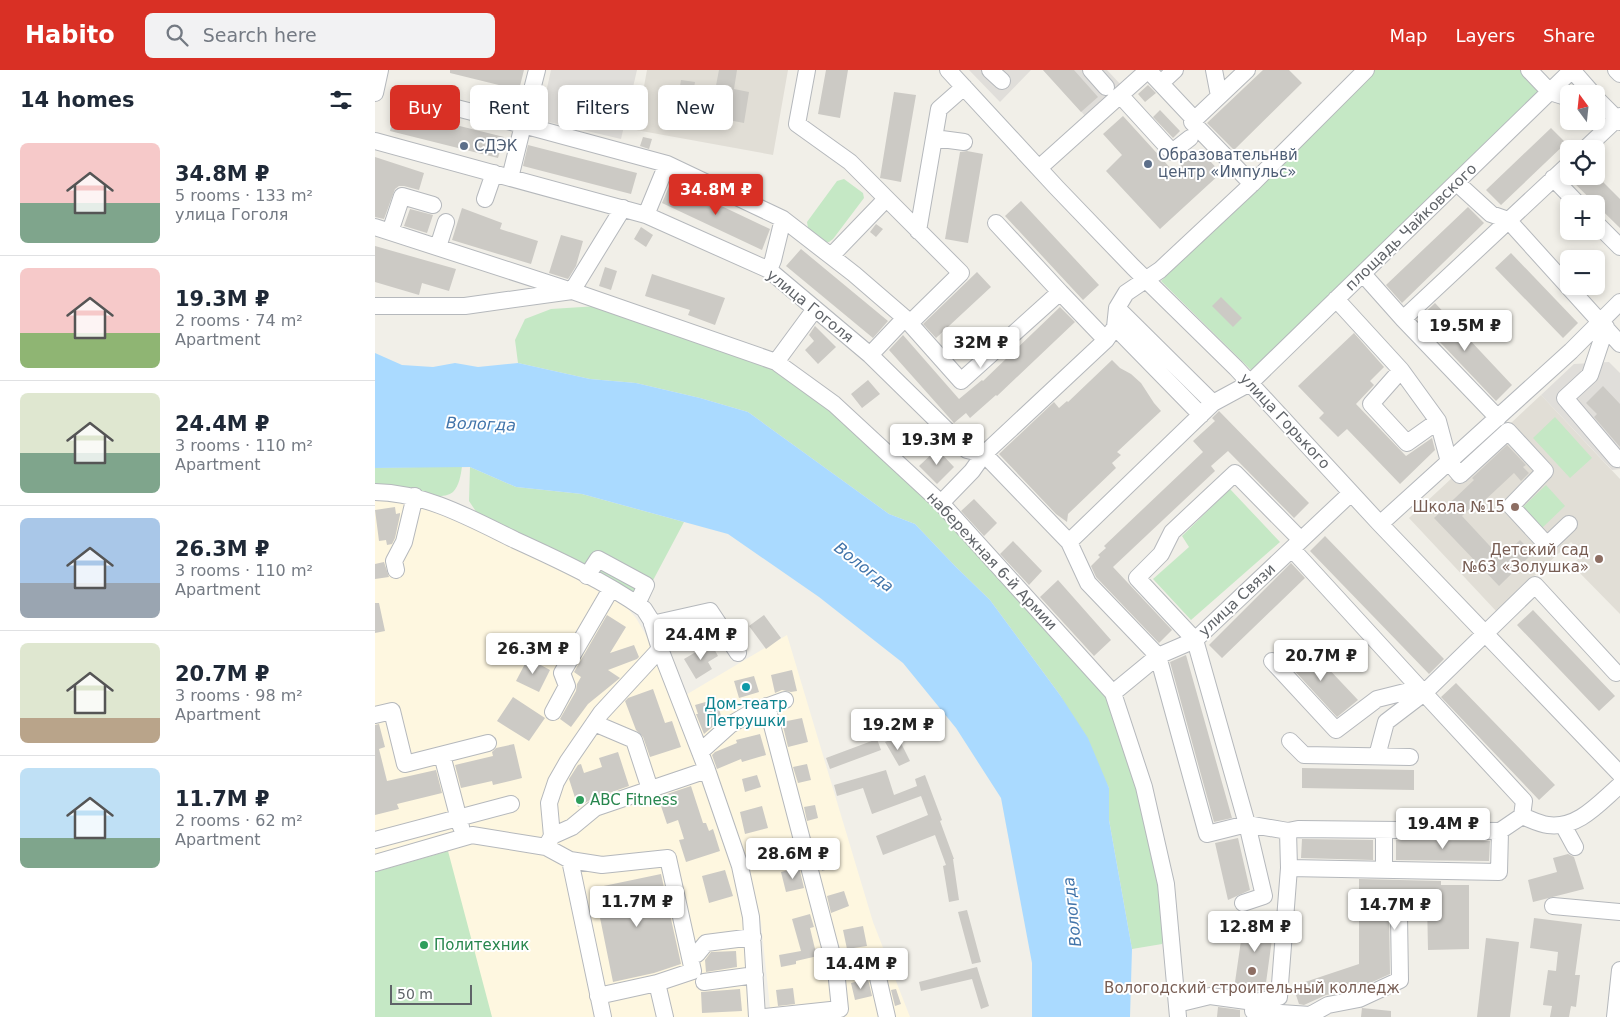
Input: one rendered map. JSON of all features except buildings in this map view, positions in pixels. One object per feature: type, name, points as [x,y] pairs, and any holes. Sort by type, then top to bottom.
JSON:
[{"type":"street","points":[[375,89],[380,70]]},
{"type":"street","points":[[533,85],[537,70]]},
{"type":"street","points":[[807,70],[797,124],[850,162],[961,273],[870,355]]},
{"type":"street","name":"улица Горького","points":[[947,70],[1146,279],[1250,383],[1380,524],[1620,774]]},
{"type":"street","points":[[1091,70],[1106,87]]},
{"type":"street","points":[[1039,168],[1148,70],[1194,119]]},
{"type":"street","points":[[1161,83],[1175,70]]},
{"type":"street","points":[[1214,70],[1219,96]]},
{"type":"street","points":[[1247,70],[1192,122],[1252,184]]},
{"type":"street","points":[[941,503],[972,472],[984,454],[1111,334],[1117,308],[1127,293],[1160,270],[1252,184],[1366,70]]},
{"type":"street","points":[[1529,70],[1550,92],[1560,95]]},
{"type":"street","points":[[1572,70],[1585,85]]},
{"type":"street","name":"площадь Чайковского","points":[[1069,542],[1213,404],[1250,383],[1572,70]]},
{"type":"street","points":[[1616,70],[1620,74]]},
{"type":"street","points":[[918,231],[939,109],[964,87]]},
{"type":"street","points":[[1120,95],[1172,152],[1190,138]]},
{"type":"street","points":[[1605,106],[1619,119]]},
{"type":"street","points":[[1605,114],[1619,119]]},
{"type":"street","points":[[1595,140],[1619,119]]},
{"type":"street","points":[[510,178],[522,130]]},
{"type":"street","points":[[538,130],[667,164],[783,219],[831,256],[907,320],[961,381],[1060,292]]},
{"type":"street","points":[[934,138],[964,142]]},
{"type":"street","name":"улица Гоголя","points":[[375,141],[646,215],[769,270],[870,355],[967,450],[984,454]]},
{"type":"street","points":[[646,215],[667,164]]},
{"type":"street","points":[[1403,319],[1560,172]]},
{"type":"street","points":[[485,199],[493,173]]},
{"type":"street","points":[[1553,178],[1569,195]]},
{"type":"street","points":[[1457,183],[1491,214],[1508,220],[1620,344]]},
{"type":"street","points":[[383,230],[402,196],[433,205]]},
{"type":"street","points":[[831,256],[886,199]]},
{"type":"street","points":[[572,291],[623,208]]},
{"type":"street","points":[[769,270],[783,219]]},
{"type":"street","points":[[437,247],[447,222]]},
{"type":"street","points":[[996,223],[1060,292],[1111,334],[1201,416]]},
{"type":"street","name":"набережная 6-й Армии","points":[[383,230],[572,291],[776,362],[834,404],[941,503],[1113,693],[1144,787],[1166,884],[1177,1011]]},
{"type":"street","points":[[1605,232],[1620,247]]},
{"type":"street","points":[[1363,274],[1403,319],[1498,418]]},
{"type":"street","name":"набережная 6-й Армии","points":[[375,306],[465,306],[572,291]]},
{"type":"street","points":[[1336,299],[1401,370],[1438,421],[1449,462],[1460,475],[1508,431],[1545,472],[1511,506],[1547,545],[1569,524]]},
{"type":"street","points":[[1380,524],[1603,324],[1620,302]]},
{"type":"street","points":[[1117,308],[1213,404]]},
{"type":"street","points":[[776,362],[815,309]]},
{"type":"street","points":[[1603,324],[1590,375],[1565,398],[1617,459]]},
{"type":"street","points":[[1401,370],[1371,404],[1407,444],[1438,421]]},
{"type":"street","points":[[984,454],[1069,542],[1088,583],[1158,656],[1207,834],[1247,824],[1288,831],[1298,829],[1499,831],[1522,816],[1524,801],[1424,693],[1235,473],[1172,532],[1161,554],[1137,578],[1195,640],[1247,824],[1264,896]]},
{"type":"street","points":[[375,492],[415,496],[446,507],[562,562],[644,609],[652,624],[707,770],[740,866],[751,918],[757,1017]]},
{"type":"street","name":"улица Связи","points":[[1113,693],[1158,656],[1195,640],[1351,493]]},
{"type":"street","points":[[396,570],[394,561],[405,542],[415,496]]},
{"type":"street","points":[[587,576],[598,559],[647,585],[637,604]]},
{"type":"street","points":[[1377,756],[1386,722],[1424,693],[1535,585],[1616,673]]},
{"type":"street","points":[[553,712],[567,686],[563,673],[611,589]]},
{"type":"street","points":[[652,624],[710,611],[738,653]]},
{"type":"street","points":[[603,1017],[569,860],[549,841],[549,803],[556,782],[593,723],[660,649]]},
{"type":"street","points":[[1272,661],[1336,730],[1377,699],[1409,691],[1424,693]]},
{"type":"street","points":[[700,752],[730,725],[752,712],[785,700]]},
{"type":"street","points":[[765,1017],[840,1009],[836,970],[767,706]]},
{"type":"street","points":[[375,715],[392,711],[405,764],[488,743]]},
{"type":"street","points":[[593,723],[634,740],[650,789]]},
{"type":"street","points":[[1290,741],[1304,755],[1410,756]]},
{"type":"street","points":[[442,755],[463,837]]},
{"type":"street","points":[[375,863],[473,835],[549,841],[572,828],[595,808],[707,770]]},
{"type":"street","points":[[1522,816],[1547,825],[1563,825],[1581,818],[1620,785]]},
{"type":"street","points":[[375,840],[511,804]]},
{"type":"street","points":[[1563,825],[1575,847]]},
{"type":"street","points":[[1383,870],[1384,830]]},
{"type":"street","points":[[1253,1010],[1279,998],[1289,868],[1288,831]]},
{"type":"street","points":[[1289,868],[1499,872],[1499,831]]},
{"type":"street","points":[[569,860],[602,865],[669,858],[693,971],[657,983],[598,996]]},
{"type":"street","points":[[1243,903],[1264,896],[1287,900]]},
{"type":"street","points":[[1553,906],[1620,912]]},
{"type":"street","points":[[1177,1011],[1210,996],[1253,1010],[1309,1015],[1328,1005],[1359,999],[1400,980],[1399,915]]},
{"type":"street","points":[[697,954],[706,942],[753,937]]},
{"type":"street","points":[[836,970],[868,961],[876,969],[887,1017]]},
{"type":"street","points":[[1615,1017],[1620,970]]},
{"type":"street","points":[[704,982],[755,975]]},
{"type":"street","points":[[657,983],[665,1017]]},
{"type":"shaded area","points":[[551,70],[637,70],[634,85],[558,85],[558,124],[548,122],[548,85]]},
{"type":"shaded area","points":[[647,70],[788,70],[773,155],[636,130],[648,130],[648,85],[644,85]]},
{"type":"shaded area","points":[[969,70],[1031,70],[1000,102]]},
{"type":"shaded area","points":[[1043,70],[1107,70],[1122,86],[1087,118]]},
{"type":"shaded area","points":[[583,130],[623,130],[621,139]]},
{"type":"shaded area","points":[[1609,362],[1620,373],[1620,469],[1612,470],[1541,395],[1574,364]]},
{"type":"shaded area","name":"Школа №15","points":[[1541,395],[1620,479],[1620,614],[1572,565],[1583,554],[1571,542],[1496,611],[1409,518]]},
{"type":"shaded area","points":[[375,496],[408,498],[560,564],[628,609],[636,618],[654,649],[733,865],[747,927],[757,1017],[375,1017]]},
{"type":"shaded area","points":[[787,635],[873,922],[910,1017],[771,1017],[761,923],[745,861],[684,696]]},
{"type":"green space","points":[[1374,70],[1520,70],[1543,94],[1254,373],[1161,281]]},
{"type":"green space","points":[[844,179],[863,193],[864,198],[833,239],[826,242],[808,228],[807,222],[837,181]]},
{"type":"green space","points":[[598,306],[773,367],[831,409],[939,506],[1109,696],[1140,787],[1162,885],[1165,937],[1162,944],[1132,949],[1109,820],[1109,788],[1060,695],[990,600],[915,524],[889,514],[748,412],[700,398],[636,383],[590,379],[518,363],[515,340],[525,319],[551,309]]},
{"type":"green space","points":[[1555,417],[1592,458],[1570,478],[1533,438]]},
{"type":"green space","points":[[462,466],[457,487],[447,495],[427,496],[375,488],[375,468]]},
{"type":"green space","points":[[470,467],[516,487],[582,494],[684,522],[650,586],[635,596],[479,516],[469,501]]},
{"type":"green space","points":[[1546,485],[1565,506],[1542,528],[1523,507]]},
{"type":"green space","points":[[1230,489],[1280,542],[1191,620],[1153,579],[1189,547],[1182,536]]},
{"type":"green space","name":"Политехник","points":[[448,851],[492,1017],[375,1017],[375,872]]},
{"type":"water","name":"Вологда","points":[[375,353],[402,365],[433,367],[455,363],[478,367],[518,363],[590,379],[636,383],[700,398],[748,412],[889,514],[915,524],[990,600],[1060,695],[1088,738],[1109,788],[1109,820],[1132,949],[1130,1017],[1032,1017],[1032,963],[1001,798],[956,728],[903,663],[819,597],[728,534],[582,494],[516,487],[470,467],[375,468]]},
{"type":"place","name":"СДЭК","points":[[464,146]]},
{"type":"place","name":"Образовательнвй центр «Импульс»","points":[[1148,164]]},
{"type":"place","name":"Школа №15","points":[[1515,507]]},
{"type":"place","name":"Детский сад №63 «Золушка»","points":[[1599,559]]},
{"type":"place","name":"Дом-театр Петрушки","points":[[746,687]]},
{"type":"place","name":"ABC Fitness","points":[[580,800]]},
{"type":"place","name":"Политехник","points":[[424,945]]},
{"type":"place","name":"Вологодский строительный колледж","points":[[1252,971]]}]
